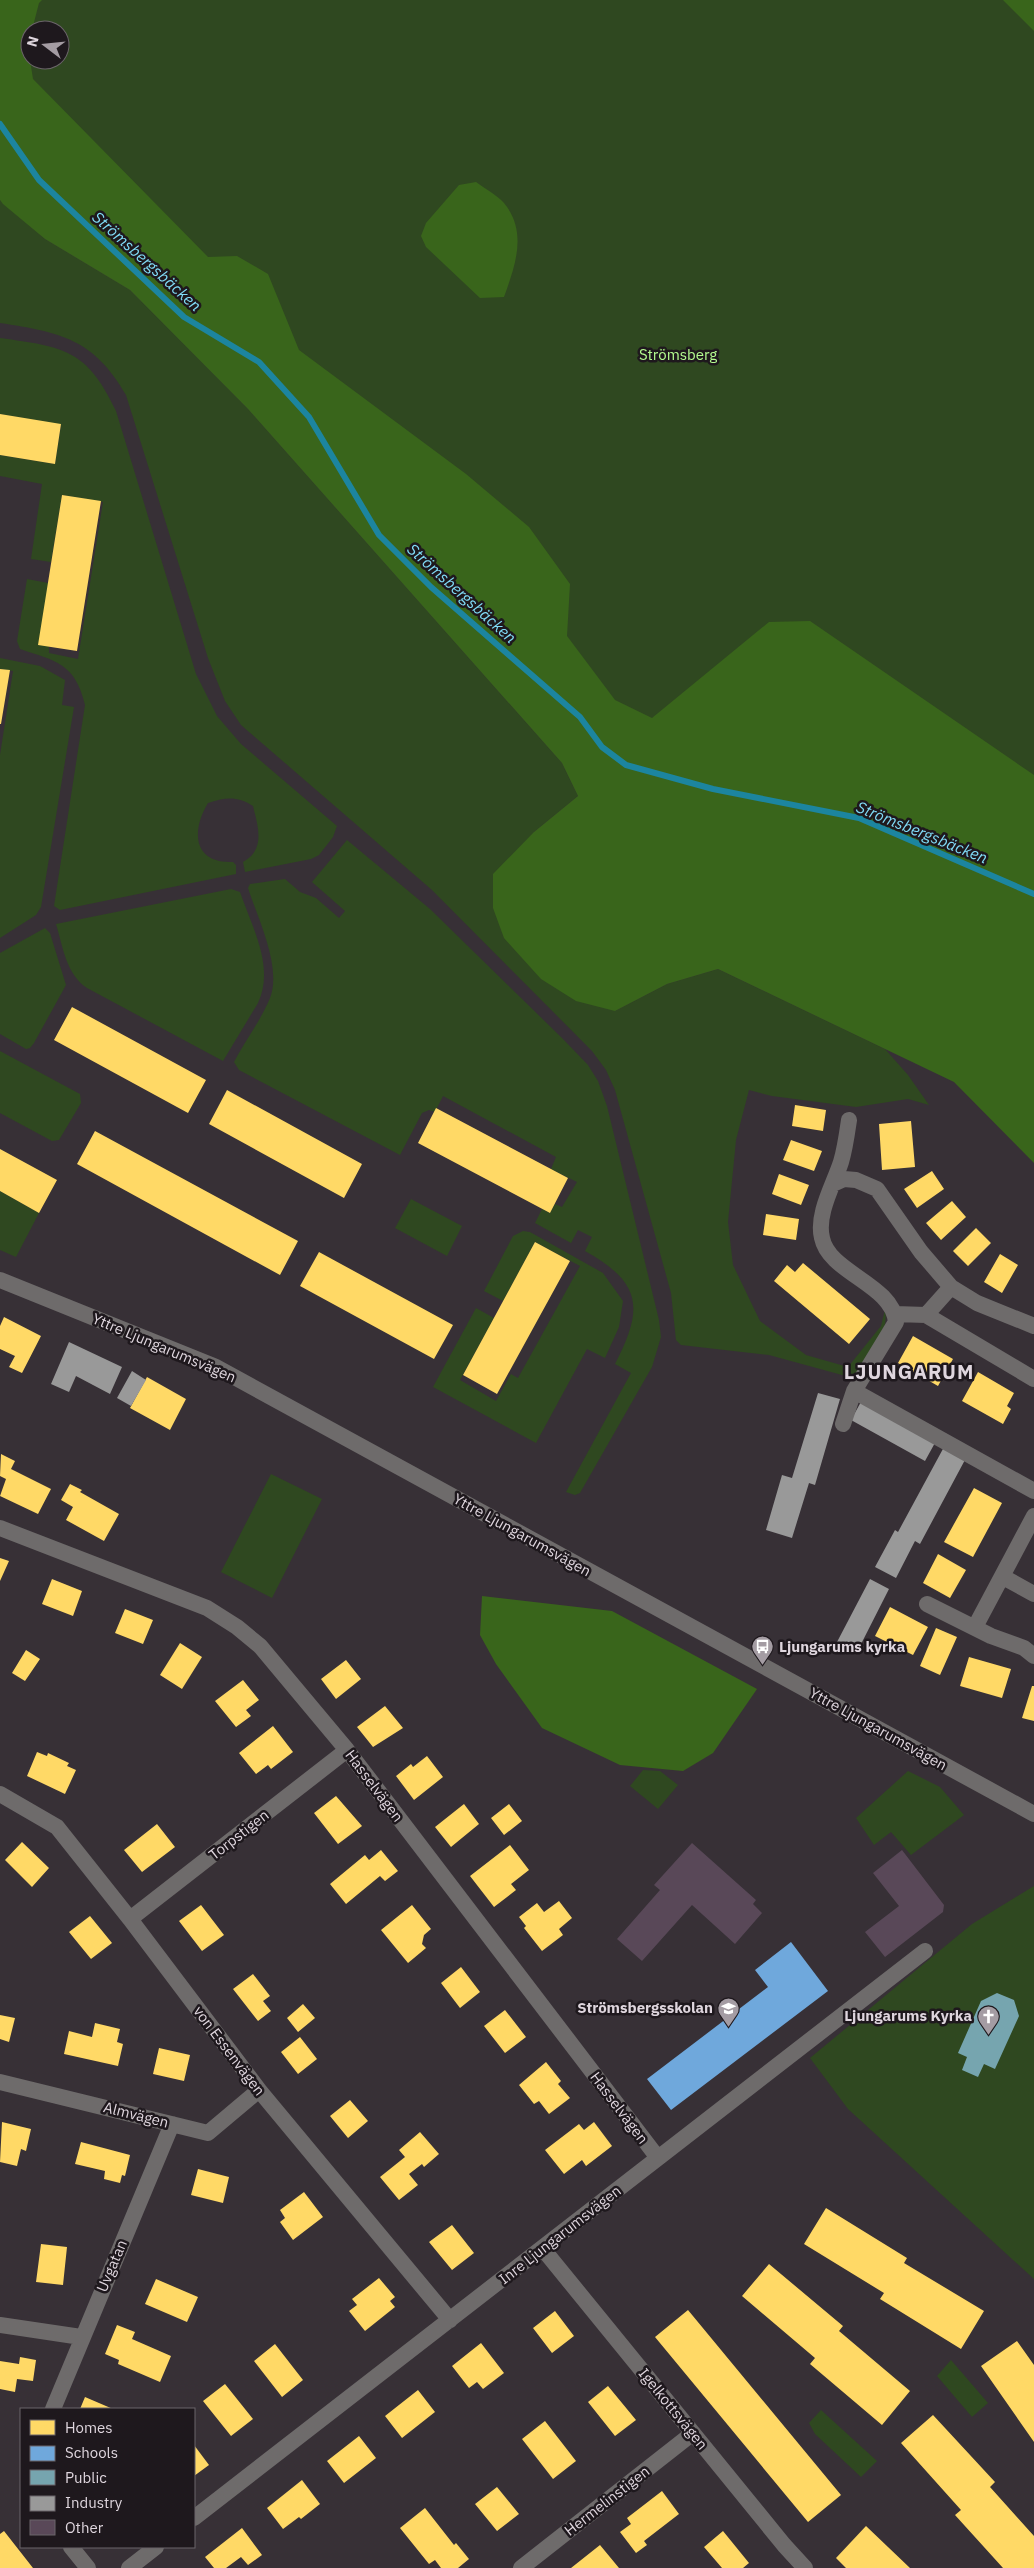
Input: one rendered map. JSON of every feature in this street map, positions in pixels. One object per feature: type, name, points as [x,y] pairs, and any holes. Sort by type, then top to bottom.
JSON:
[{"type":"street","points":[[843,1424],[854,1391],[896,1322],[895,1314],[887,1301],[832,1255],[822,1240],[821,1227],[842,1160],[849,1120]]},
{"type":"street","points":[[833,1184],[844,1180],[856,1180],[876,1189],[921,1252],[951,1287],[977,1303],[1034,1326]]},
{"type":"street","name":"Yttre Ljungarumsvägen","points":[[0,1280],[216,1367],[1034,1814]]},
{"type":"street","points":[[926,1315],[951,1287]]},
{"type":"street","points":[[895,1314],[926,1315],[1034,1379]]},
{"type":"street","points":[[854,1391],[1034,1491]]},
{"type":"street","points":[[975,1627],[1003,1578],[1034,1516]]},
{"type":"street","name":"Hasselvägen","points":[[0,1528],[207,1608],[237,1626],[260,1646],[347,1750],[658,2158]]},
{"type":"street","points":[[1003,1578],[1034,1594]]},
{"type":"street","points":[[927,1604],[1024,1648],[1034,1656]]},
{"type":"street","name":"Torpstigen","points":[[130,1920],[347,1750]]},
{"type":"street","name":"von Essenvägen","points":[[0,1794],[57,1827],[259,2090],[450,2320]]},
{"type":"street","name":"Inre Ljungarumsvägen","points":[[195,2517],[925,1951]]},
{"type":"street","name":"Almvägen","points":[[0,2082],[208,2133],[259,2090]]},
{"type":"street","name":"Uvgatan","points":[[53,2408],[81,2337],[172,2124]]},
{"type":"street","name":"Igelkottsvägen","points":[[542,2249],[784,2545],[806,2568]]},
{"type":"street","points":[[0,2325],[81,2337]]},
{"type":"street","name":"Hermelinstigen","points":[[520,2568],[693,2433]]},
{"type":"street","points":[[72,2548],[88,2568]]},
{"type":"street","points":[[129,2568],[155,2548]]},
{"type":"green space","name":"Strömsberg","points":[[0,0],[1034,0],[1034,958],[574,773],[0,128]]},
{"type":"green space","points":[[0,0],[42,0],[39,3],[35,20],[20,20],[20,70],[32,70],[33,79],[208,257],[237,256],[268,274],[299,350],[466,474],[529,527],[570,584],[567,636],[615,700],[652,718],[769,622],[810,621],[1034,775],[1034,1163],[954,1082],[718,969],[667,984],[615,1011],[576,1001],[541,979],[504,938],[493,908],[493,874],[534,832],[578,796],[562,763],[248,409],[130,290],[45,239],[0,200]]},
{"type":"green space","points":[[1003,0],[1034,0],[1034,31]]},
{"type":"green space","points":[[476,182],[504,203],[516,226],[517,249],[515,261],[504,297],[480,298],[426,247],[421,236],[426,223],[459,185]]},
{"type":"green space","points":[[0,200],[45,239],[130,290],[248,409],[562,763],[578,796],[534,832],[615,1011],[667,984],[718,969],[885,1049],[908,1075],[929,1105],[908,1099],[856,1107],[772,1096],[749,1090],[736,1140],[728,1222],[733,1265],[760,1321],[806,1355],[848,1367],[881,1326],[885,1310],[886,1319],[881,1337],[853,1378],[769,1355],[681,1345],[676,1340],[671,1293],[615,1090],[606,1070],[592,1051],[432,890],[241,725],[225,701],[208,658],[126,395],[114,376],[101,361],[74,341],[40,330],[0,323]]},
{"type":"green space","points":[[0,338],[41,344],[71,355],[83,363],[95,375],[105,390],[116,411],[196,674],[217,716],[241,744],[337,826],[333,837],[319,855],[311,859],[245,872],[243,862],[255,851],[258,844],[257,822],[253,806],[237,799],[220,800],[208,803],[199,824],[199,844],[203,852],[210,858],[233,862],[236,865],[236,874],[60,910],[54,906],[85,705],[76,680],[70,672],[54,661],[20,649],[17,641],[27,579],[48,583],[49,653],[78,659],[103,502],[62,495],[51,562],[31,559],[42,484],[0,476],[0,455],[55,464],[61,425],[0,414]]},
{"type":"green space","points":[[0,658],[40,666],[65,680],[62,705],[74,707],[41,907],[36,915],[0,938],[0,755],[13,671],[0,669]]},
{"type":"green space","points":[[347,840],[430,909],[563,1039],[588,1065],[598,1081],[607,1106],[659,1320],[661,1337],[652,1367],[580,1493],[575,1495],[566,1492],[631,1373],[615,1364],[631,1327],[633,1312],[632,1298],[627,1286],[618,1274],[585,1251],[592,1237],[578,1230],[571,1243],[535,1223],[542,1209],[550,1213],[555,1204],[562,1207],[577,1182],[551,1169],[556,1157],[443,1096],[435,1112],[429,1110],[422,1113],[400,1155],[239,1070],[234,1062],[258,1022],[270,998],[273,986],[271,958],[263,928],[248,888],[250,884],[285,879],[300,892],[316,898],[339,918],[345,911],[312,882]]},
{"type":"green space","points":[[231,889],[240,892],[260,947],[264,975],[263,989],[258,1003],[223,1061],[87,988],[70,968],[63,951],[56,924]]},
{"type":"green space","points":[[45,928],[50,933],[66,985],[34,1043],[30,1048],[26,1049],[0,1034],[0,953]]},
{"type":"green space","points":[[0,1051],[80,1094],[81,1103],[59,1140],[52,1141],[0,1113]]},
{"type":"green space","points":[[0,1191],[39,1213],[16,1257],[0,1250]]},
{"type":"green space","points":[[411,1199],[462,1226],[447,1256],[395,1228]]},
{"type":"green space","points":[[523,1231],[530,1232],[603,1273],[623,1301],[619,1327],[605,1358],[587,1349],[536,1443],[433,1387],[476,1308],[494,1318],[460,1380],[496,1401],[511,1374],[518,1378],[580,1266],[535,1242],[503,1301],[484,1291],[513,1236]]},
{"type":"green space","points":[[271,1474],[322,1499],[272,1598],[221,1572]]},
{"type":"green space","points":[[482,1596],[612,1611],[757,1689],[713,1753],[683,1771],[620,1765],[542,1728],[496,1664],[480,1635]]},
{"type":"green space","points":[[643,1770],[660,1771],[678,1785],[658,1809],[630,1786]]},
{"type":"green space","points":[[908,1771],[940,1787],[964,1815],[911,1855],[891,1832],[874,1845],[856,1818]]},
{"type":"green space","points":[[1034,1886],[1034,2279],[848,2109],[810,2058],[972,1924]]},
{"type":"green space","points":[[951,2360],[988,2403],[972,2417],[937,2376]]},
{"type":"green space","points":[[821,2410],[877,2461],[861,2477],[815,2434],[809,2423]]},
{"type":"building: Homes","points":[[0,414],[61,424],[55,464],[0,455]]},
{"type":"building: Homes","points":[[62,495],[101,501],[77,651],[38,645]]},
{"type":"building: Homes","points":[[0,669],[10,670],[1,724],[0,724]]},
{"type":"building: Homes","points":[[72,1007],[206,1080],[188,1113],[54,1040]]},
{"type":"building: Homes","points":[[227,1090],[362,1164],[344,1198],[209,1124]]},
{"type":"building: Homes","points":[[795,1105],[826,1110],[823,1131],[792,1126]]},
{"type":"building: Homes","points":[[436,1108],[568,1178],[550,1213],[418,1143]]},
{"type":"building: Homes","points":[[911,1121],[915,1167],[882,1170],[879,1124]]},
{"type":"building: Homes","points":[[95,1131],[298,1241],[280,1275],[77,1164]]},
{"type":"building: Homes","points":[[791,1140],[822,1151],[814,1171],[783,1160]]},
{"type":"building: Homes","points":[[0,1149],[57,1180],[39,1213],[0,1191]]},
{"type":"building: Homes","points":[[932,1171],[944,1189],[917,1208],[904,1189]]},
{"type":"building: Homes","points":[[779,1174],[809,1185],[801,1205],[772,1194]]},
{"type":"building: Homes","points":[[952,1201],[966,1217],[941,1240],[926,1223]]},
{"type":"building: Homes","points":[[766,1214],[799,1219],[796,1240],[763,1235]]},
{"type":"building: Homes","points":[[976,1228],[991,1243],[968,1266],[953,1251]]},
{"type":"building: Homes","points":[[535,1242],[570,1261],[497,1394],[463,1375]]},
{"type":"building: Homes","points":[[319,1252],[453,1325],[434,1359],[300,1286]]},
{"type":"building: Homes","points":[[1000,1254],[1018,1265],[1002,1293],[984,1282]]},
{"type":"building: Homes","points":[[803,1263],[870,1319],[849,1344],[774,1281],[787,1265],[795,1272]]},
{"type":"building: Homes","points":[[4,1317],[41,1336],[22,1373],[9,1367],[15,1356],[0,1349],[0,1326]]},
{"type":"building: Homes","points":[[913,1336],[953,1359],[938,1386],[898,1363]]},
{"type":"building: Homes","points":[[978,1372],[1014,1393],[1007,1406],[1011,1409],[1003,1424],[962,1401]]},
{"type":"building: Homes","points":[[147,1377],[186,1399],[170,1430],[130,1408]]},
{"type":"building: Homes","points":[[1,1454],[15,1461],[11,1469],[51,1489],[38,1514],[0,1496],[6,1479],[0,1476]]},
{"type":"building: Homes","points":[[70,1484],[82,1490],[80,1492],[119,1514],[104,1541],[66,1520],[73,1507],[61,1500]]},
{"type":"building: Homes","points":[[974,1488],[1002,1503],[973,1557],[944,1542]]},
{"type":"building: Homes","points":[[938,1554],[966,1570],[950,1598],[923,1583]]},
{"type":"building: Homes","points":[[0,1558],[9,1561],[0,1581]]},
{"type":"building: Homes","points":[[52,1579],[82,1591],[73,1616],[42,1604]]},
{"type":"building: Homes","points":[[890,1607],[928,1627],[913,1655],[875,1636]]},
{"type":"building: Homes","points":[[125,1609],[153,1620],[143,1644],[115,1633]]},
{"type":"building: Homes","points":[[936,1628],[957,1637],[940,1675],[920,1666]]},
{"type":"building: Homes","points":[[180,1643],[202,1657],[182,1689],[160,1675]]},
{"type":"building: Homes","points":[[26,1650],[40,1659],[25,1681],[12,1673]]},
{"type":"building: Homes","points":[[969,1657],[1011,1669],[1002,1698],[960,1686]]},
{"type":"building: Homes","points":[[346,1660],[361,1679],[336,1699],[321,1679]]},
{"type":"building: Homes","points":[[243,1680],[259,1700],[246,1710],[251,1716],[236,1727],[215,1701]]},
{"type":"building: Homes","points":[[1032,1686],[1034,1686],[1034,1721],[1022,1718]]},
{"type":"building: Homes","points":[[385,1706],[403,1728],[373,1747],[357,1727]]},
{"type":"building: Homes","points":[[273,1726],[293,1752],[271,1769],[268,1765],[256,1774],[239,1753]]},
{"type":"building: Homes","points":[[37,1752],[47,1756],[48,1753],[69,1763],[67,1766],[76,1770],[65,1794],[27,1776]]},
{"type":"building: Homes","points":[[427,1756],[443,1777],[414,1800],[396,1776],[411,1764],[413,1767]]},
{"type":"building: Homes","points":[[336,1796],[362,1826],[338,1844],[314,1813]]},
{"type":"building: Homes","points":[[464,1804],[479,1824],[451,1847],[435,1827]]},
{"type":"building: Homes","points":[[509,1804],[522,1821],[504,1835],[491,1818]]},
{"type":"building: Homes","points":[[157,1824],[175,1847],[142,1872],[124,1850]]},
{"type":"building: Homes","points":[[22,1842],[49,1868],[32,1887],[5,1860]]},
{"type":"building: Homes","points":[[510,1845],[529,1870],[511,1884],[516,1890],[494,1907],[470,1876]]},
{"type":"building: Homes","points":[[381,1850],[398,1871],[385,1881],[380,1876],[346,1904],[330,1884],[365,1855],[369,1860]]},
{"type":"building: Homes","points":[[559,1901],[572,1918],[559,1929],[563,1935],[542,1951],[524,1928],[526,1926],[519,1917],[537,1903],[544,1912]]},
{"type":"building: Homes","points":[[201,1905],[224,1935],[202,1951],[179,1921]]},
{"type":"building: Homes","points":[[412,1905],[431,1929],[424,1935],[422,1944],[426,1948],[408,1963],[381,1930]]},
{"type":"building: Homes","points":[[90,1916],[112,1943],[91,1959],[69,1932]]},
{"type":"building: Homes","points":[[461,1967],[480,1992],[460,2008],[441,1983]]},
{"type":"building: Homes","points":[[253,1974],[270,1996],[263,2001],[271,2011],[258,2021],[233,1989]]},
{"type":"building: Homes","points":[[303,2004],[315,2018],[298,2032],[287,2018]]},
{"type":"building: Homes","points":[[505,2010],[526,2037],[505,2053],[484,2026]]},
{"type":"building: Homes","points":[[0,2015],[15,2018],[9,2042],[0,2039]]},
{"type":"building: Homes","points":[[95,2023],[120,2029],[117,2042],[123,2044],[118,2066],[64,2054],[69,2031],[92,2037]]},
{"type":"building: Homes","points":[[300,2037],[317,2059],[298,2074],[281,2052]]},
{"type":"building: Homes","points":[[159,2048],[190,2055],[184,2081],[153,2074]]},
{"type":"building: Homes","points":[[546,2062],[561,2081],[558,2084],[570,2098],[549,2114],[539,2101],[534,2104],[519,2085]]},
{"type":"building: Homes","points":[[350,2100],[368,2121],[348,2138],[330,2116]]},
{"type":"building: Homes","points":[[2,2122],[31,2129],[26,2151],[21,2149],[17,2166],[0,2162]]},
{"type":"building: Homes","points":[[594,2122],[612,2146],[586,2166],[582,2160],[564,2174],[545,2150],[579,2124],[584,2130]]},
{"type":"building: Homes","points":[[420,2132],[439,2154],[424,2167],[422,2164],[409,2174],[418,2185],[399,2200],[380,2177],[405,2157],[399,2150]]},
{"type":"building: Homes","points":[[81,2142],[130,2155],[125,2176],[122,2175],[120,2183],[104,2179],[105,2171],[75,2164]]},
{"type":"building: Homes","points":[[198,2169],[229,2177],[223,2203],[191,2195]]},
{"type":"building: Homes","points":[[304,2192],[323,2217],[293,2240],[280,2222],[285,2218],[280,2210]]},
{"type":"building: Homes","points":[[826,2208],[907,2258],[904,2263],[984,2311],[961,2349],[880,2299],[884,2293],[804,2244]]},
{"type":"building: Homes","points":[[452,2225],[474,2253],[452,2270],[429,2242]]},
{"type":"building: Homes","points":[[41,2244],[67,2247],[63,2285],[36,2282]]},
{"type":"building: Homes","points":[[769,2264],[843,2326],[839,2331],[910,2391],[882,2425],[810,2364],[815,2358],[742,2296]]},
{"type":"building: Homes","points":[[379,2278],[395,2297],[390,2301],[395,2307],[365,2331],[349,2311],[357,2305],[352,2299]]},
{"type":"building: Homes","points":[[156,2279],[198,2297],[187,2322],[145,2304]]},
{"type":"building: Homes","points":[[688,2310],[841,2495],[808,2522],[655,2337]]},
{"type":"building: Homes","points":[[555,2311],[574,2336],[552,2353],[533,2328]]},
{"type":"building: Homes","points":[[117,2325],[135,2332],[132,2339],[171,2356],[160,2382],[118,2364],[119,2360],[105,2354]]},
{"type":"building: Homes","points":[[1017,2341],[1034,2365],[1034,2442],[981,2366]]},
{"type":"building: Homes","points":[[481,2343],[504,2373],[483,2389],[477,2382],[469,2388],[452,2366]]},
{"type":"building: Homes","points":[[275,2344],[303,2380],[282,2397],[254,2361]]},
{"type":"building: Homes","points":[[20,2357],[36,2360],[33,2381],[17,2379],[15,2392],[0,2389],[0,2361],[19,2364]]},
{"type":"building: Homes","points":[[225,2384],[253,2419],[231,2436],[203,2401]]},
{"type":"building: Homes","points":[[608,2386],[636,2420],[615,2436],[588,2402]]},
{"type":"building: Homes","points":[[418,2390],[435,2412],[402,2438],[385,2416]]},
{"type":"building: Homes","points":[[85,2397],[111,2408],[80,2408]]},
{"type":"building: Homes","points":[[933,2415],[995,2482],[990,2487],[1034,2536],[1034,2568],[1003,2568],[955,2515],[961,2510],[901,2443]]},
{"type":"building: Homes","points":[[545,2421],[576,2461],[553,2479],[522,2439]]},
{"type":"building: Homes","points":[[359,2436],[376,2458],[344,2483],[327,2461]]},
{"type":"building: Homes","points":[[195,2446],[209,2465],[195,2475]]},
{"type":"building: Homes","points":[[302,2480],[320,2504],[301,2519],[299,2517],[283,2529],[267,2508]]},
{"type":"building: Homes","points":[[497,2487],[519,2514],[497,2531],[475,2504]]},
{"type":"building: Homes","points":[[662,2491],[679,2514],[644,2541],[647,2545],[636,2553],[620,2532],[631,2524],[627,2518]]},
{"type":"building: Homes","points":[[425,2508],[454,2545],[456,2543],[469,2559],[458,2568],[441,2568],[435,2560],[429,2564],[400,2528]]},
{"type":"building: Homes","points":[[866,2526],[910,2568],[846,2568],[836,2558]]},
{"type":"building: Homes","points":[[242,2528],[262,2555],[248,2565],[241,2557],[226,2568],[214,2568],[205,2557]]},
{"type":"building: Homes","points":[[4,2531],[33,2568],[0,2568],[0,2534]]},
{"type":"building: Homes","points":[[723,2531],[749,2563],[743,2568],[722,2568],[704,2547]]},
{"type":"building: Homes","points":[[600,2545],[619,2568],[571,2568]]},
{"type":"building: Schools","points":[[791,1942],[828,1991],[671,2110],[647,2079],[768,1987],[755,1970]]},
{"type":"building: Public","name":"Ljungarums Kyrka","points":[[997,1993],[1014,2000],[1019,2016],[995,2069],[984,2064],[978,2077],[962,2070],[967,2057],[958,2053],[981,2001]]},
{"type":"building: Industry","points":[[69,1342],[122,1367],[110,1394],[76,1376],[69,1392],[51,1384]]},
{"type":"building: Industry","points":[[132,1371],[146,1380],[131,1406],[117,1398]]},
{"type":"building: Industry","points":[[818,1393],[840,1399],[815,1485],[809,1483],[792,1538],[766,1530],[782,1475],[792,1478]]},
{"type":"building: Industry","points":[[862,1400],[936,1441],[925,1461],[851,1420]]},
{"type":"building: Industry","points":[[944,1447],[966,1458],[920,1544],[915,1541],[896,1578],[875,1567],[895,1530],[898,1532]]},
{"type":"building: Industry","points":[[870,1579],[889,1589],[857,1652],[837,1642]]},
{"type":"building: Other","points":[[692,1843],[756,1900],[753,1904],[762,1913],[735,1944],[692,1905],[642,1961],[617,1939],[660,1890],[654,1885]]},
{"type":"building: Other","points":[[902,1850],[944,1905],[943,1912],[885,1957],[865,1932],[899,1906],[873,1873]]},
{"type":"waterway","name":"Strömsbergsbäcken","points":[[0,124],[39,180],[184,317],[259,362],[309,417],[379,535],[431,587],[580,717],[602,747],[626,765],[713,789],[859,818],[1034,894]]},
{"type":"place","name":"Ljungarums kyrka","points":[[763,1666]]},
{"type":"place","name":"Strömsbergsskolan","points":[[729,2027]]},
{"type":"place","name":"Ljungarums Kyrka","points":[[988,2035]]},
{"type":"district","name":"LJUNGARUM","points":[[909,1372]]}]
